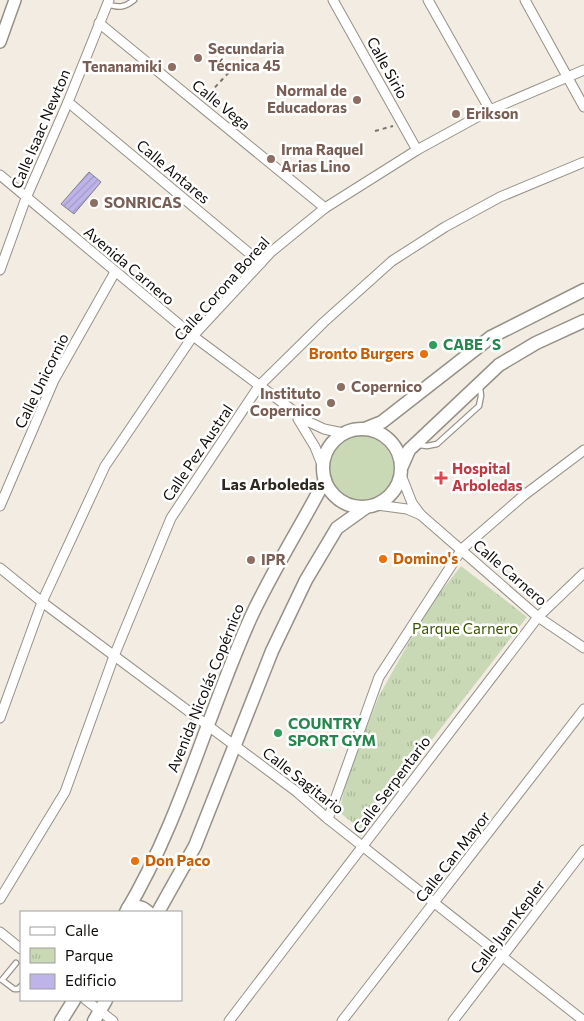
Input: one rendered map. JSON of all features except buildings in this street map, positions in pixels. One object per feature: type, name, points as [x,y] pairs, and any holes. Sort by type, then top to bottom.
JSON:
[{"type":"main road","points":[[371,506],[352,506],[340,501],[331,492],[325,480],[323,467],[325,454],[332,442],[343,433],[367,428],[382,422],[491,337],[584,290]]},
{"type":"main road","points":[[159,911],[195,846],[272,651],[306,580],[338,528],[371,506],[384,501],[395,490],[409,450],[499,365],[524,350],[584,321]]},
{"type":"main road","points":[[367,428],[381,432],[392,441],[399,453],[402,471]]},
{"type":"main road","name":"Avenida Nicolás Copérnico","points":[[127,910],[166,836],[251,617],[325,480]]},
{"type":"main road","points":[[127,910],[135,906],[142,907],[147,911]]},
{"type":"main road","points":[[60,1021],[73,1001]]},
{"type":"street","points":[[0,42],[16,0]]},
{"type":"street","name":"Calle Sirio","points":[[333,0],[417,150]]},
{"type":"street","points":[[428,0],[490,110]]},
{"type":"street","points":[[525,0],[584,107]]},
{"type":"street","name":"Calle Isaac Newton","points":[[0,270],[26,198],[68,102],[108,2]]},
{"type":"street","name":"Calle Vega","points":[[99,23],[325,208]]},
{"type":"street","name":"Calle Corona Boreal","points":[[0,718],[42,602],[105,466],[193,336],[271,252],[325,208],[417,150],[490,110],[584,70]]},
{"type":"street","name":"Calle Antares","points":[[68,102],[261,263]]},
{"type":"street","name":"Calle Pez Austral","points":[[0,900],[64,792],[114,656],[171,518],[259,386],[324,322],[392,261],[445,227],[500,197],[584,162]]},
{"type":"street","name":"Avenida Carnero","points":[[0,175],[193,336],[259,386],[307,421],[324,429],[343,433]]},
{"type":"street","name":"Calle Unicornio","points":[[0,506],[54,380],[115,272]]},
{"type":"street","name":"Avenida Carnero","points":[[292,410],[315,446],[323,467]]},
{"type":"street","points":[[328,819],[379,677],[462,550],[523,496],[584,450]]},
{"type":"street","name":"Calle Carnero","points":[[402,471],[412,503],[421,515],[538,617],[584,648]]},
{"type":"street","name":"Calle Carnero","points":[[371,506],[407,510],[421,515]]},
{"type":"street","name":"Calle Sagitario","points":[[0,568],[42,602],[297,792],[328,819],[583,1019]]},
{"type":"street","name":"Calle Serpentario","points":[[229,1021],[538,617],[584,573]]},
{"type":"street","name":"Calle Can Mayor","points":[[342,1021],[584,708]]},
{"type":"street","name":"Calle Juan Kepler","points":[[453,1021],[584,850]]},
{"type":"street","points":[[0,932],[20,948]]},
{"type":"street","points":[[87,1001],[113,1021]]},
{"type":"lane","points":[[108,2],[119,8],[134,0]]},
{"type":"lane","points":[[16,963],[2,980],[14,990],[20,987]]},
{"type":"path","points":[[198,104],[233,68]]},
{"type":"path","points":[[375,131],[393,126],[400,120]]},
{"type":"green space","points":[[359,435],[372,438],[384,445],[391,457],[394,470],[391,483],[384,495],[372,502],[359,505],[346,502],[334,495],[327,483],[324,470],[327,457],[334,445],[346,438]]},
{"type":"green space","name":"Parque Carnero","points":[[461,566],[527,617],[362,830],[339,812],[348,774],[379,696],[428,608]]},
{"type":"place","name":"Secundaria Técnica 45","points":[[198,58]]},
{"type":"place","name":"Tenanamiki","points":[[172,67]]},
{"type":"place","name":"Normal de Educadoras","points":[[357,100]]},
{"type":"place","name":"Erikson","points":[[456,114]]},
{"type":"place","name":"Irma Raquel Arias Lino","points":[[271,159]]},
{"type":"place","name":"SONRICAS","points":[[94,203]]},
{"type":"place","name":"CABE´S","points":[[433,345]]},
{"type":"place","name":"Bronto Burgers","points":[[424,354]]},
{"type":"place","name":"Copernico","points":[[341,387]]},
{"type":"place","name":"Instituto Copernico","points":[[331,403]]},
{"type":"place","name":"Hospital Arboledas","points":[[441,478]]},
{"type":"place","name":"Domino's","points":[[383,559]]},
{"type":"place","name":"IPR","points":[[251,560]]},
{"type":"place","name":"COUNTRY SPORT GYM","points":[[278,733]]},
{"type":"place","name":"Don Paco","points":[[135,861]]},
{"type":"district","name":"Las Arboledas","points":[[273,484]]}]
